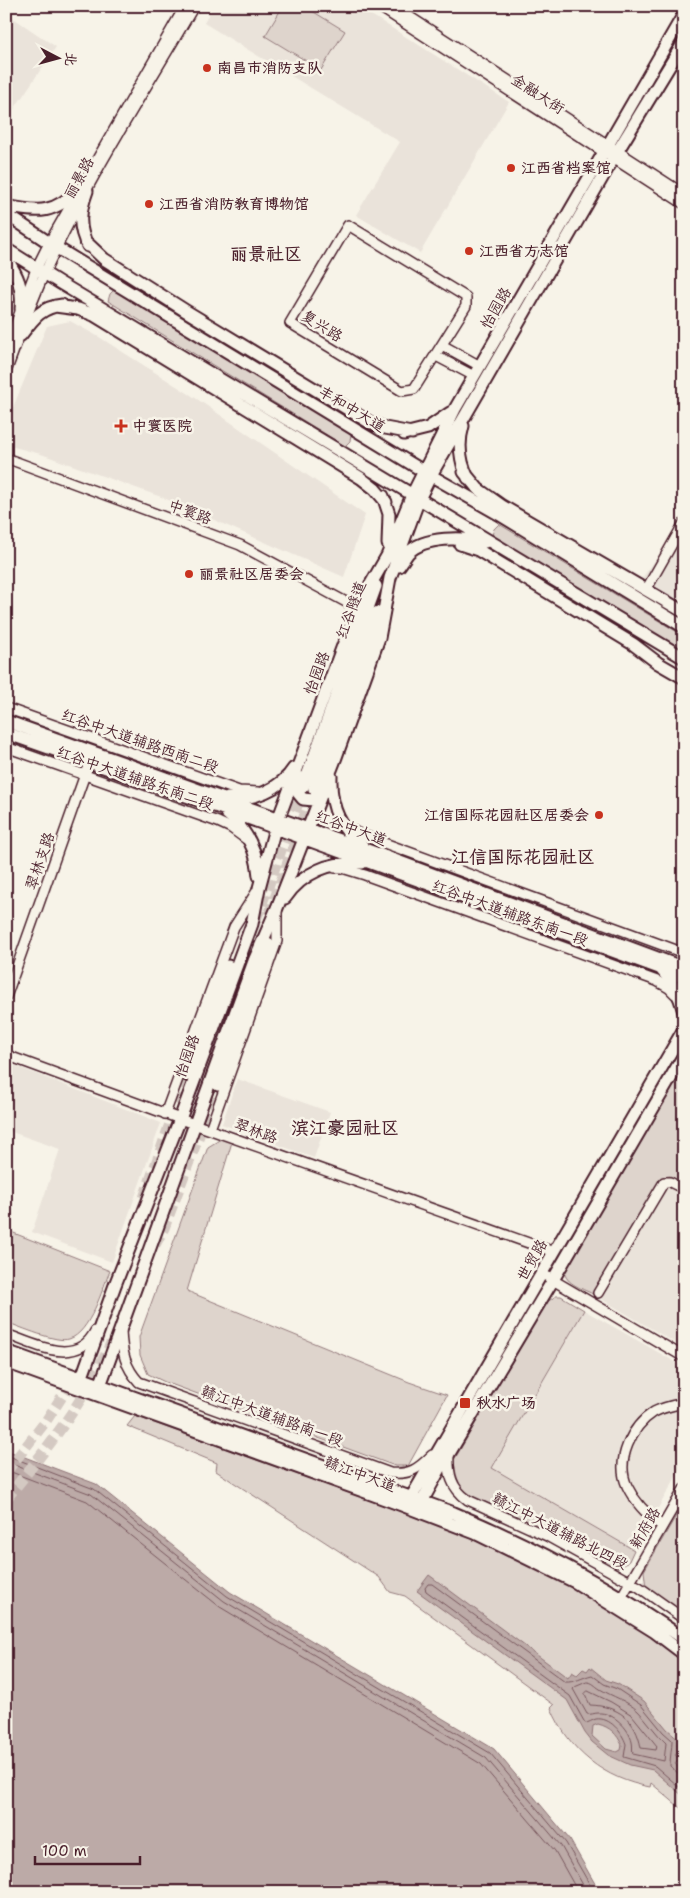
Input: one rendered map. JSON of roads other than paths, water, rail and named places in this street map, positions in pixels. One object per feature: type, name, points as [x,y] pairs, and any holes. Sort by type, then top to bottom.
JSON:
[{"type":"main road","name":"怡园路","points":[[80,1383],[115,1285],[180,1119],[252,924],[258,888],[276,823],[357,608],[387,556],[416,497],[455,409],[684,14]]},
{"type":"main road","name":"怡园路","points":[[427,473],[466,416],[615,156],[684,42]]},
{"type":"main road","points":[[6,206],[34,210],[55,207],[83,190]]},
{"type":"main road","points":[[83,190],[80,218],[85,241],[93,255],[124,289]]},
{"type":"main road","points":[[6,198],[34,210]]},
{"type":"main road","name":"丰和中大道","points":[[6,214],[53,246],[427,473],[502,516],[684,628]]},
{"type":"main road","points":[[85,241],[104,259],[161,296],[369,422],[412,434]]},
{"type":"main road","points":[[6,249],[684,658]]},
{"type":"main road","points":[[6,258],[16,275],[23,294],[21,309]]},
{"type":"main road","points":[[6,266],[16,275]]},
{"type":"main road","points":[[21,334],[36,315],[55,306],[69,304],[106,311]]},
{"type":"main road","points":[[55,306],[78,309],[94,315],[361,478],[375,489],[386,502]]},
{"type":"main road","points":[[354,427],[392,435],[412,434],[435,424],[455,409]]},
{"type":"main road","points":[[466,416],[460,444],[464,472],[473,490],[487,505],[502,516]]},
{"type":"main road","points":[[348,456],[377,484],[386,502],[390,528],[387,556]]},
{"type":"main road","points":[[464,472],[478,489],[502,506],[684,612]]},
{"type":"main road","name":"怡园路","points":[[99,1390],[254,961],[278,908],[379,638],[390,578],[416,497]]},
{"type":"main road","points":[[390,578],[409,552],[431,542],[462,538],[494,544]]},
{"type":"main road","points":[[431,542],[468,545],[478,550],[633,644],[658,663],[684,678]]},
{"type":"main road","name":"红谷隧道","points":[[387,556],[309,788],[390,578]]},
{"type":"main road","name":"红谷中大道","points":[[6,721],[306,834],[371,863],[663,964],[684,968]]},
{"type":"main road","name":"红谷中大道","points":[[6,733],[89,763],[214,800]]},
{"type":"main road","points":[[300,758],[298,794],[303,799],[314,800],[336,757]]},
{"type":"main road","points":[[336,757],[332,772],[331,788],[333,804],[339,819],[346,831],[356,841],[381,855]]},
{"type":"main road","points":[[214,800],[242,798],[266,792],[286,777],[300,758]]},
{"type":"main road","points":[[187,1075],[258,888],[258,865],[251,842],[241,827],[214,800]]},
{"type":"main road","name":"红谷中大道","points":[[306,834],[381,855],[663,964],[684,977]]},
{"type":"main road","points":[[218,1085],[262,965],[278,908],[291,889],[305,877],[322,868],[337,864],[371,863]]},
{"type":"main road","points":[[682,1007],[663,964],[684,960]]},
{"type":"main road","name":"世贸路","points":[[414,1504],[554,1252],[684,1029]]},
{"type":"main road","name":"世贸路","points":[[446,1448],[553,1280],[684,1055]]},
{"type":"main road","name":"赣江中大道","points":[[6,1352],[80,1383],[414,1504],[618,1602],[684,1639]]},
{"type":"main road","name":"赣江中大道","points":[[6,1362],[80,1383]]},
{"type":"main road","name":"赣江中大道","points":[[618,1602],[684,1654]]},
{"type":"street","name":"丽景路","points":[[6,349],[21,309],[53,246],[185,6]]},
{"type":"street","name":"丽景路","points":[[83,190],[194,6]]},
{"type":"street","name":"金融大街","points":[[378,6],[605,149]]},
{"type":"street","name":"金融大街","points":[[392,6],[684,204]]},
{"type":"street","name":"金融大街","points":[[615,156],[684,194]]},
{"type":"street","name":"复兴路","points":[[348,226],[466,297],[466,306],[436,356],[414,390],[402,391],[290,323],[348,226]]},
{"type":"street","name":"丽景路","points":[[6,372],[21,334],[40,271]]},
{"type":"street","points":[[442,346],[477,371]]},
{"type":"street","points":[[436,356],[477,371]]},
{"type":"street","name":"中寰路","points":[[6,458],[240,545],[357,608]]},
{"type":"street","points":[[646,590],[684,523]]},
{"type":"street","name":"红谷中大道辅路西南二段","points":[[6,708],[239,791],[266,792]]},
{"type":"street","name":"红谷中大道辅路东南二段","points":[[6,747],[218,822],[231,828],[251,842]]},
{"type":"street","name":"翠林支路","points":[[6,997],[89,763]]},
{"type":"street","points":[[339,819],[348,828],[357,833],[684,953]]},
{"type":"street","name":"红谷中大道辅路东南一段","points":[[322,868],[342,868],[656,981],[669,988],[682,1007]]},
{"type":"street","points":[[165,1114],[234,927],[258,888]]},
{"type":"street","points":[[210,1129],[277,941],[278,908]]},
{"type":"street","name":"翠林路","points":[[6,1055],[165,1114],[554,1252]]},
{"type":"street","points":[[598,1292],[664,1182],[670,1182],[684,1189]]},
{"type":"street","points":[[542,1274],[684,1358]]},
{"type":"street","points":[[6,1334],[52,1350],[70,1352],[77,1350],[87,1344],[94,1334],[115,1285]]},
{"type":"street","name":"赣江中大道辅路南一段","points":[[121,1330],[125,1362],[132,1375],[139,1382],[390,1473],[404,1475],[411,1472],[446,1448]]},
{"type":"street","points":[[662,1526],[645,1513],[633,1498],[626,1484],[623,1470],[624,1455],[630,1439],[644,1420],[661,1409],[684,1403]]},
{"type":"street","name":"赣江中大道辅路北四段","points":[[446,1448],[449,1474],[461,1495],[468,1500],[547,1536],[630,1582],[684,1619]]},
{"type":"street","name":"新府路","points":[[618,1602],[684,1489]]},
{"type":"water","points":[[6,1450],[96,1484],[230,1592],[494,1749],[570,1840],[594,1882],[602,1892],[6,1892]]},
{"type":"water","points":[[429,1575],[568,1678],[572,1672],[577,1675],[583,1669],[587,1671],[590,1667],[606,1680],[618,1684],[644,1701],[667,1729],[680,1740],[677,1745],[681,1748],[675,1755],[679,1759],[675,1764],[684,1772],[684,1797],[653,1770],[630,1765],[608,1755],[592,1742],[585,1733],[567,1700],[417,1591]],"holes":[[[602,1725],[613,1731],[622,1745],[621,1750],[617,1752],[606,1749],[592,1736],[593,1726]]]},
{"type":"tunnel","points":[[256,920],[303,789]]},
{"type":"tunnel","points":[[269,915],[313,792]]},
{"type":"tunnel","points":[[144,1198],[187,1075]]},
{"type":"tunnel","points":[[155,1245],[164,1228],[218,1085]]},
{"type":"tunnel","points":[[6,1499],[50,1444],[77,1405],[90,1385],[111,1343]]},
{"type":"tunnel","points":[[6,1472],[46,1421],[74,1378]]},
{"type":"place","name":"南昌市消防支队","points":[[207,68]]},
{"type":"place","name":"江西省档案馆","points":[[511,168]]},
{"type":"place","name":"江西省消防教育博物馆","points":[[149,204]]},
{"type":"place","name":"江西省方志馆","points":[[469,251]]},
{"type":"place","name":"中寰医院","points":[[121,426]]},
{"type":"place","name":"丽景社区居委会","points":[[189,574]]},
{"type":"place","name":"江信国际花园社区居委会","points":[[599,815]]},
{"type":"place","name":"秋水广场","points":[[465,1403]]},
{"type":"district","name":"丽景社区","points":[[266,254]]},
{"type":"district","name":"江信国际花园社区","points":[[523,857]]},
{"type":"district","name":"滨江豪园社区","points":[[345,1128]]}]
